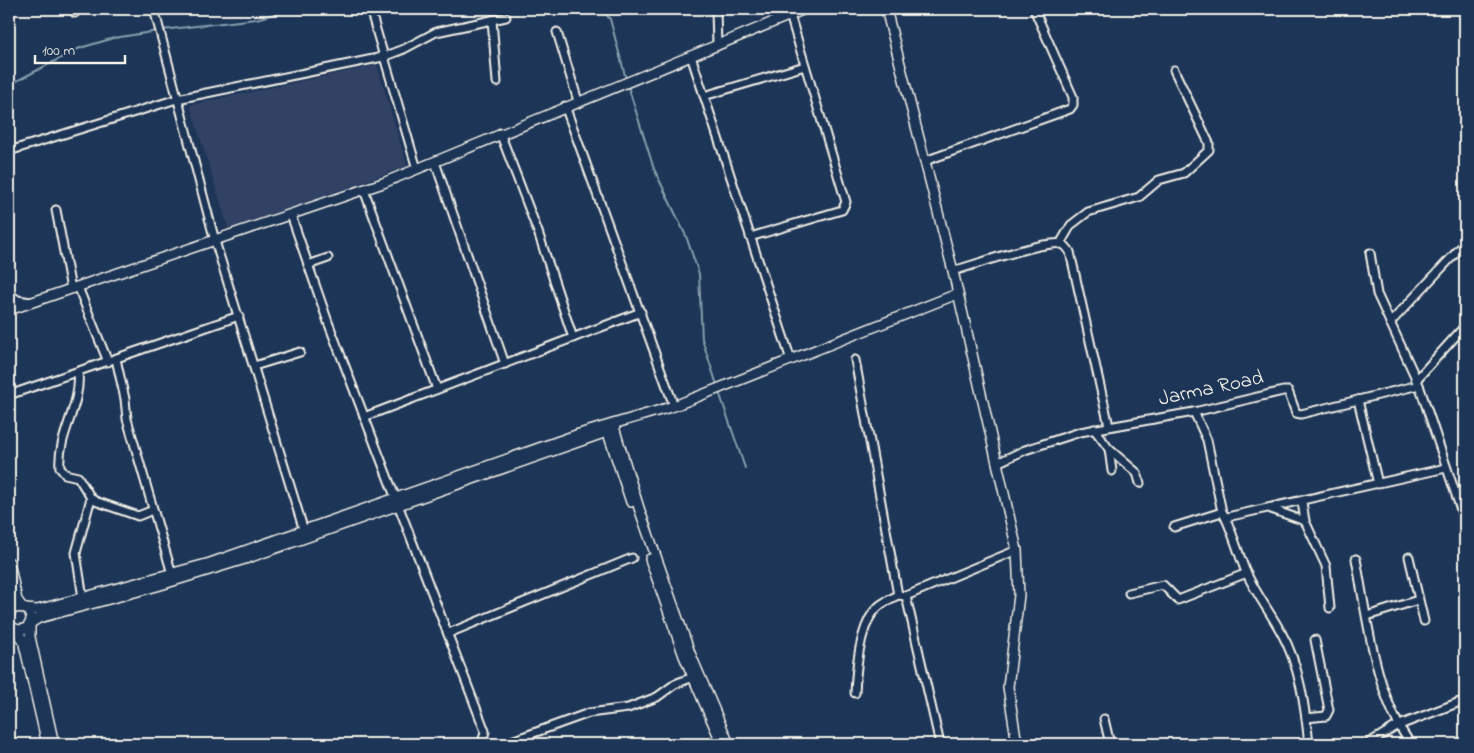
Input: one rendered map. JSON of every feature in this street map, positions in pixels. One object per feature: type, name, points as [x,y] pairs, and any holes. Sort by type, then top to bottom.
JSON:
[{"type":"street","points":[[154,9],[216,241],[304,531]]},
{"type":"street","points":[[370,9],[417,169]]},
{"type":"street","points":[[716,9],[717,46]]},
{"type":"street","points":[[9,310],[364,190],[805,9]]},
{"type":"street","points":[[886,9],[953,271],[956,294],[1017,550],[1019,595],[1008,686],[1017,744]]},
{"type":"street","points":[[925,161],[1070,109],[1073,105],[1073,97],[1034,9]]},
{"type":"street","points":[[750,237],[842,210],[845,206],[846,196],[790,15]]},
{"type":"street","points":[[9,152],[177,99],[383,57],[404,49],[436,32],[506,17]]},
{"type":"street","points":[[492,20],[497,82]]},
{"type":"street","points":[[557,32],[578,102]]},
{"type":"street","points":[[691,56],[791,360]]},
{"type":"street","points":[[704,96],[805,66]]},
{"type":"street","points":[[1060,244],[1071,225],[1088,212],[1139,196],[1159,180],[1184,174],[1209,150],[1209,143],[1174,70]]},
{"type":"street","points":[[565,106],[674,406]]},
{"type":"street","points":[[500,133],[538,232],[573,338]]},
{"type":"street","points":[[434,162],[505,364]]},
{"type":"street","points":[[364,190],[437,389]]},
{"type":"street","points":[[56,210],[74,288],[108,362]]},
{"type":"street","points":[[291,215],[364,417],[449,633],[485,731],[485,740],[482,744]]},
{"type":"street","points":[[1390,323],[1465,243]]},
{"type":"street","points":[[953,271],[1042,246],[1060,244],[1066,246],[1070,252],[1108,426]]},
{"type":"street","points":[[1370,253],[1377,294],[1417,383],[1464,516]]},
{"type":"street","points":[[308,266],[328,258]]},
{"type":"street","points":[[9,294],[18,300],[34,302]]},
{"type":"street","points":[[12,627],[25,629],[39,618],[214,569],[396,502],[674,406],[956,294]]},
{"type":"street","points":[[364,417],[641,312]]},
{"type":"street","points":[[9,395],[239,316]]},
{"type":"street","points":[[1417,383],[1464,330]]},
{"type":"street","points":[[254,366],[300,352]]},
{"type":"street","points":[[116,359],[125,399],[127,419],[172,574]]},
{"type":"street","points":[[855,360],[898,595]]},
{"type":"street","points":[[78,372],[79,389],[60,464],[62,471],[78,477],[91,498],[138,516],[153,510]]},
{"type":"street","name":"Jarma Road","points":[[997,463],[1024,450],[1094,429],[1194,412],[1283,391],[1288,391],[1298,414],[1358,400],[1417,383]]},
{"type":"street","points":[[1358,400],[1378,484]]},
{"type":"street","points":[[1194,412],[1207,440],[1224,515],[1232,539],[1264,607],[1282,633],[1296,672],[1306,718],[1309,744]]},
{"type":"street","points":[[628,422],[620,432],[618,450],[658,584],[693,678],[722,744]]},
{"type":"street","points":[[9,613],[14,608],[37,610],[172,574],[592,437],[610,428]]},
{"type":"street","points":[[610,428],[690,653],[729,744]]},
{"type":"street","points":[[1094,429],[1109,449],[1136,472],[1140,483]]},
{"type":"street","points":[[592,437],[618,450]]},
{"type":"street","points":[[1109,449],[1112,471]]},
{"type":"street","points":[[1174,526],[1224,515],[1271,509],[1446,468]]},
{"type":"street","points":[[84,598],[76,553],[91,498]]},
{"type":"street","points":[[1302,502],[1305,521],[1326,566],[1330,608]]},
{"type":"street","points":[[1271,509],[1305,521]]},
{"type":"street","points":[[855,693],[857,662],[866,629],[876,608],[898,595],[906,596],[1017,550]]},
{"type":"street","points":[[1409,557],[1424,621]]},
{"type":"street","points":[[449,633],[632,558]]},
{"type":"street","points":[[1356,559],[1382,680],[1397,726],[1410,744]]},
{"type":"street","points":[[9,562],[18,600],[30,614],[30,637],[54,744]]},
{"type":"street","points":[[1129,593],[1163,585],[1178,600],[1247,574]]},
{"type":"street","points":[[906,596],[940,744]]},
{"type":"street","points":[[9,598],[9,613]]},
{"type":"street","points":[[1367,616],[1418,600]]},
{"type":"street","points":[[12,627],[23,640],[47,744]]},
{"type":"street","points":[[1306,718],[1326,716],[1329,710],[1315,640]]},
{"type":"street","points":[[503,744],[589,713],[628,708],[657,697],[675,684],[693,678]]},
{"type":"street","points":[[1367,744],[1397,726],[1465,700]]},
{"type":"street","points":[[1104,719],[1110,744]]},
{"type":"shaded area","points":[[377,65],[407,166],[229,230],[190,105]]},
{"type":"waterway","points":[[162,30],[256,19],[293,9]]},
{"type":"waterway","points":[[593,9],[604,12],[610,19],[626,79]]},
{"type":"waterway","points":[[9,85],[80,48],[114,38],[158,31]]},
{"type":"waterway","points":[[628,86],[654,169],[686,236],[699,274],[702,339],[717,385]]},
{"type":"waterway","points":[[719,392],[745,468]]}]
